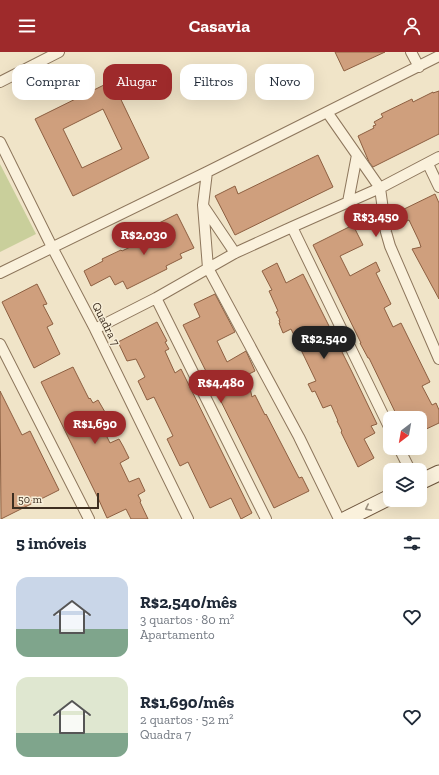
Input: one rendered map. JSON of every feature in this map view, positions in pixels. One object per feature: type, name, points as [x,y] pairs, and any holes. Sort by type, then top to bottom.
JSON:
[{"type":"main road","points":[[427,479],[439,473]]},
{"type":"main road","points":[[346,519],[383,500]]},
{"type":"street","points":[[0,82],[59,52]]},
{"type":"street","points":[[411,52],[419,67]]},
{"type":"street","points":[[0,273],[419,67],[436,56]]},
{"type":"street","points":[[327,112],[380,188],[386,232],[390,246],[439,359]]},
{"type":"street","name":"Quadra 7","points":[[0,142],[95,329],[188,519]]},
{"type":"street","points":[[348,202],[356,155]]},
{"type":"street","points":[[95,329],[156,298],[235,253],[380,188],[439,157]]},
{"type":"street","points":[[428,164],[439,187]]},
{"type":"street","points":[[207,172],[203,205],[208,268],[299,437],[339,519]]},
{"type":"street","points":[[203,205],[235,253]]},
{"type":"street","points":[[292,227],[383,415]]},
{"type":"street","points":[[156,298],[266,519]]},
{"type":"street","points":[[0,344],[89,519]]},
{"type":"green space","points":[[0,164],[36,234],[0,252]]},
{"type":"building","points":[[335,52],[385,52],[344,71]]},
{"type":"building","points":[[103,85],[103,100],[121,100],[149,158],[73,196],[35,119],[74,100],[95,100],[95,89]],"holes":[[[103,109],[122,149],[82,168],[63,129]]]},
{"type":"building","points":[[439,91],[439,134],[373,167],[369,162],[358,136],[374,128],[373,126],[376,125],[374,122],[383,117],[381,114],[412,99],[413,102],[433,92]]},
{"type":"building","points":[[318,155],[333,187],[235,235],[215,196],[235,186],[238,194]]},
{"type":"building","points":[[435,194],[439,203],[439,299],[412,249],[421,247],[419,241],[409,220],[403,223],[398,212]]},
{"type":"building","points":[[177,214],[194,248],[180,254],[182,258],[166,266],[167,269],[127,289],[123,281],[115,285],[110,276],[91,286],[84,271],[103,261],[102,259],[161,232],[157,224]]},
{"type":"building","points":[[353,225],[363,245],[340,256],[350,276],[376,262],[380,271],[376,273],[391,304],[384,308],[393,327],[401,323],[430,382],[422,386],[432,405],[436,403],[439,410],[439,423],[427,429],[427,411],[395,411],[313,245]]},
{"type":"building","points":[[277,263],[286,283],[303,274],[377,424],[371,426],[375,433],[364,439],[374,458],[358,467],[341,432],[342,431],[331,405],[323,408],[315,391],[312,392],[308,384],[316,381],[291,329],[283,333],[279,323],[280,320],[276,312],[278,311],[269,291],[272,290],[262,271]]},
{"type":"building","points":[[37,284],[47,304],[43,305],[53,324],[47,327],[60,354],[34,368],[2,302]]},
{"type":"building","points":[[215,294],[235,332],[217,341],[227,362],[246,351],[255,371],[247,375],[252,397],[255,395],[299,478],[302,477],[309,491],[274,508],[183,325],[200,317],[194,304]]},
{"type":"building","points":[[157,322],[167,341],[165,342],[169,349],[165,351],[175,373],[181,369],[252,513],[241,519],[231,498],[210,508],[188,462],[180,466],[167,439],[173,436],[154,397],[147,400],[138,381],[145,377],[136,359],[127,361],[118,342]]},
{"type":"building","points":[[73,367],[89,399],[90,398],[93,403],[98,400],[109,419],[100,423],[110,443],[119,439],[129,458],[120,463],[129,482],[139,478],[145,491],[138,495],[148,519],[131,519],[126,509],[107,518],[41,382]]},
{"type":"building","points":[[0,391],[22,435],[30,431],[59,490],[1,519]]}]
